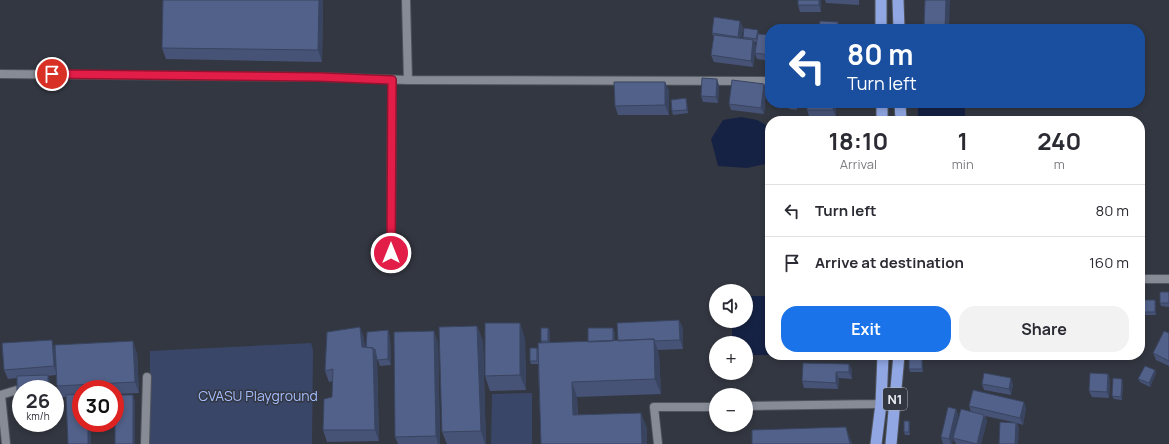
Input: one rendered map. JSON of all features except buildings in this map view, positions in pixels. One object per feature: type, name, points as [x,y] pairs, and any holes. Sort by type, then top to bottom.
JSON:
[{"type":"highway","points":[[881,0],[881,24]]},
{"type":"highway","points":[[898,0],[899,24]]},
{"type":"highway","name":"N1","points":[[876,444],[881,404],[883,360]]},
{"type":"highway","name":"N1","points":[[891,444],[898,360]]},
{"type":"street","points":[[406,0],[408,80]]},
{"type":"street","points":[[0,74],[319,77],[392,80],[765,81]]},
{"type":"street","points":[[391,253],[392,80]]},
{"type":"street","points":[[1145,279],[1169,279]]},
{"type":"street","points":[[145,444],[147,377]]},
{"type":"street","points":[[6,444],[2,432],[1,395],[12,392]]},
{"type":"street","points":[[753,406],[881,404],[894,402]]},
{"type":"street","points":[[658,444],[654,407],[709,407]]},
{"type":"green space","name":"CVASU Playground","points":[[311,343],[313,350],[312,444],[150,444],[150,351]]},
{"type":"green space","points":[[532,393],[532,444],[491,444],[492,394]]},
{"type":"shaded area","points":[[918,108],[965,108],[965,116],[918,116]]},
{"type":"shaded area","points":[[741,117],[757,120],[765,124],[765,164],[747,168],[718,166],[711,139],[723,120]]},
{"type":"shaded area","points":[[753,296],[765,296],[765,355],[753,355],[753,336],[732,336],[732,328],[753,328]]},
{"type":"route","points":[[52,74],[319,77],[392,80],[391,253]]}]
